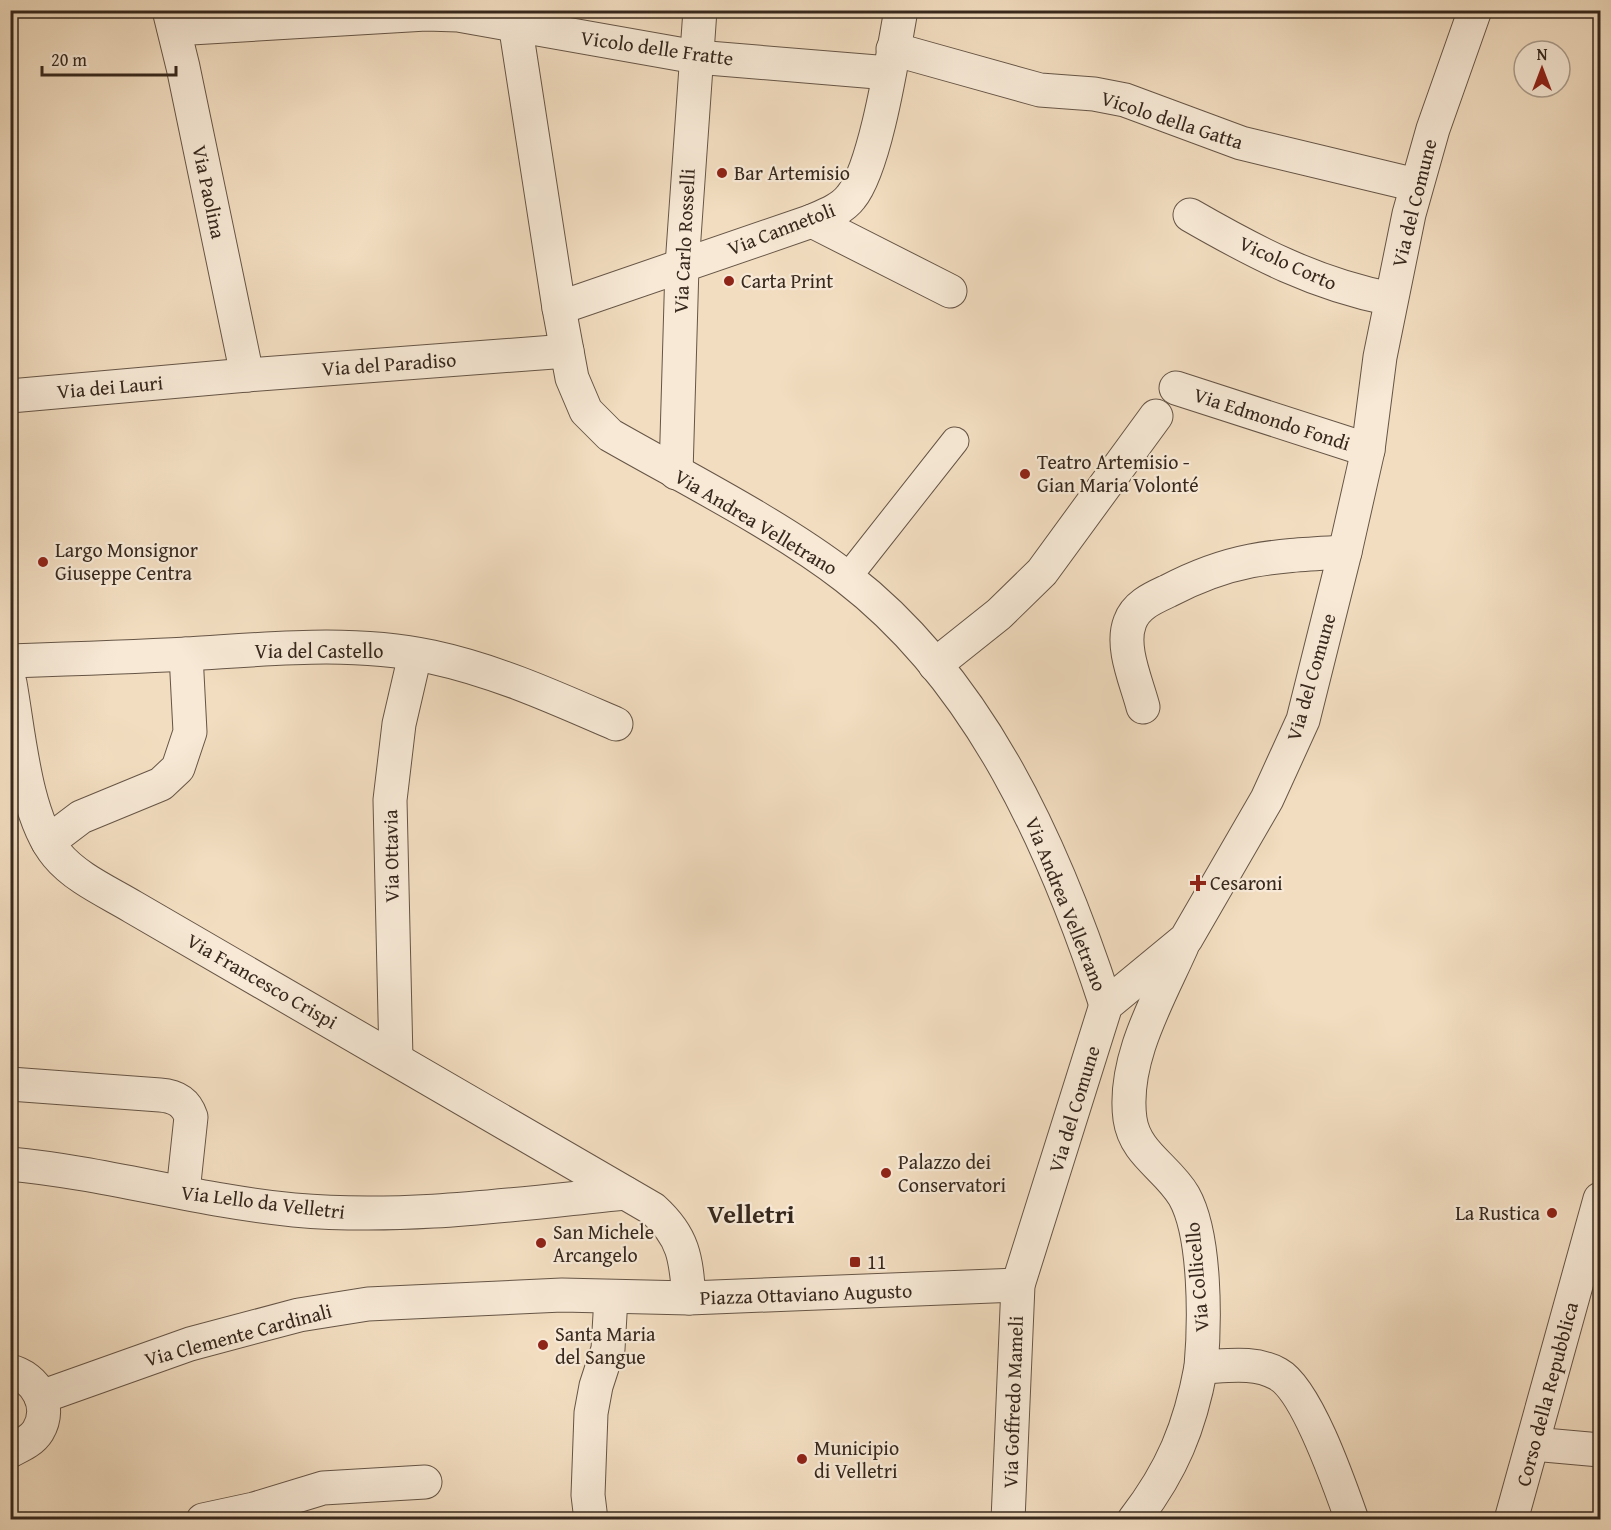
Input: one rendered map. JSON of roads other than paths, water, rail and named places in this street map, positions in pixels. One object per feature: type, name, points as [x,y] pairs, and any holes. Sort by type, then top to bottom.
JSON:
[{"type":"street","name":"Via Carlo Rosselli","points":[[676,472],[681,266],[700,10]]},
{"type":"street","name":"Via Cannetoli","points":[[559,308],[812,221],[838,208],[859,186],[865,172],[901,10]]},
{"type":"street","name":"Via del Comune","points":[[1018,1285],[1106,1005],[1186,939],[1267,799],[1293,743],[1309,698],[1368,450],[1391,299],[1416,185],[1450,75],[1475,10]]},
{"type":"street","name":"Vicolo delle Fratte","points":[[171,20],[426,14],[515,18],[696,57],[891,61]]},
{"type":"street","name":"Via Andrea Velletrano","points":[[515,18],[567,351],[575,387],[593,421],[610,435],[788,538],[847,578],[895,621],[935,665],[988,740],[1032,819],[1075,917],[1106,1005]]},
{"type":"street","name":"Via Paolina","points":[[171,20],[247,375]]},
{"type":"street","name":"Vicolo della Gatta","points":[[891,61],[1024,86],[1125,100],[1241,142],[1416,185]]},
{"type":"street","name":"Vicolo Corto","points":[[1190,215],[1250,249],[1306,276],[1391,299]]},
{"type":"street","points":[[812,221],[951,291]]},
{"type":"street","name":"Via del Paradiso","points":[[210,379],[567,351]]},
{"type":"street","name":"Via dei Lauri","points":[[10,396],[210,379]]},
{"type":"street","name":"Via Edmondo Fondi","points":[[1176,388],[1368,450]]},
{"type":"street","points":[[935,665],[999,614],[1042,572],[1156,416]]},
{"type":"street","points":[[847,578],[956,441]]},
{"type":"street","points":[[1143,707],[1129,652],[1127,633],[1135,613],[1142,606],[1191,579],[1233,563],[1265,557],[1345,552]]},
{"type":"street","name":"Via del Castello","points":[[10,661],[344,646],[415,655],[485,671],[526,685],[615,724]]},
{"type":"street","points":[[48,842],[81,817],[161,784],[178,768],[190,732],[186,654]]},
{"type":"street","name":"Via Ottavia","points":[[396,1059],[390,800],[399,724],[415,655]]},
{"type":"street","name":"Via Francesco Crispi","points":[[10,683],[32,803],[48,842],[68,866],[626,1193]]},
{"type":"street","name":"Via Collicello","points":[[1134,1520],[1163,1480],[1182,1442],[1191,1415],[1201,1367],[1203,1308],[1196,1228],[1185,1197],[1177,1185],[1136,1141],[1128,1104],[1132,1073],[1145,1030],[1186,939]]},
{"type":"street","points":[[10,1084],[177,1098],[188,1109],[191,1117],[183,1192]]},
{"type":"street","name":"Via Lello da Velletri","points":[[10,1164],[292,1209],[355,1213],[424,1212],[626,1193]]},
{"type":"street","name":"Piazza Ottaviano Augusto","points":[[626,1193],[653,1209],[674,1232],[685,1258],[689,1298],[1018,1285]]},
{"type":"street","name":"Corso della Repubblica","points":[[1511,1520],[1600,1199]]},
{"type":"street","name":"Via Goffredo Mameli","points":[[1008,1520],[1018,1285]]},
{"type":"street","name":"Via Clemente Cardinali","points":[[42,1397],[190,1344],[318,1312],[403,1302],[562,1295],[689,1298]]},
{"type":"street","points":[[591,1520],[588,1495],[591,1413],[596,1386],[608,1349],[610,1297]]},
{"type":"street","points":[[1201,1367],[1253,1366],[1279,1374],[1290,1384],[1305,1406],[1352,1520]]},
{"type":"street","points":[[10,1371],[30,1379],[42,1397],[42,1416],[37,1433],[10,1451]]},
{"type":"street","points":[[1533,1444],[1600,1450]]},
{"type":"street","points":[[203,1520],[254,1509],[323,1488],[425,1482]]},
{"type":"place","name":"Bar Artemisio","points":[[722,173]]},
{"type":"place","name":"Carta Print","points":[[729,281]]},
{"type":"place","name":"Teatro Artemisio - Gian Maria Volonté","points":[[1025,474]]},
{"type":"place","name":"Largo Monsignor Giuseppe Centra","points":[[43,562]]},
{"type":"place","name":"Cesaroni","points":[[1198,883]]},
{"type":"place","name":"Palazzo dei Conservatori","points":[[886,1173]]},
{"type":"place","name":"La Rustica","points":[[1552,1213]]},
{"type":"place","name":"San Michele Arcangelo","points":[[541,1243]]},
{"type":"place","name":"11","points":[[855,1262]]},
{"type":"place","name":"Santa Maria del Sangue","points":[[543,1345]]},
{"type":"place","name":"Municipio di Velletri","points":[[802,1459]]},
{"type":"district","name":"Velletri","points":[[751,1214]]}]
